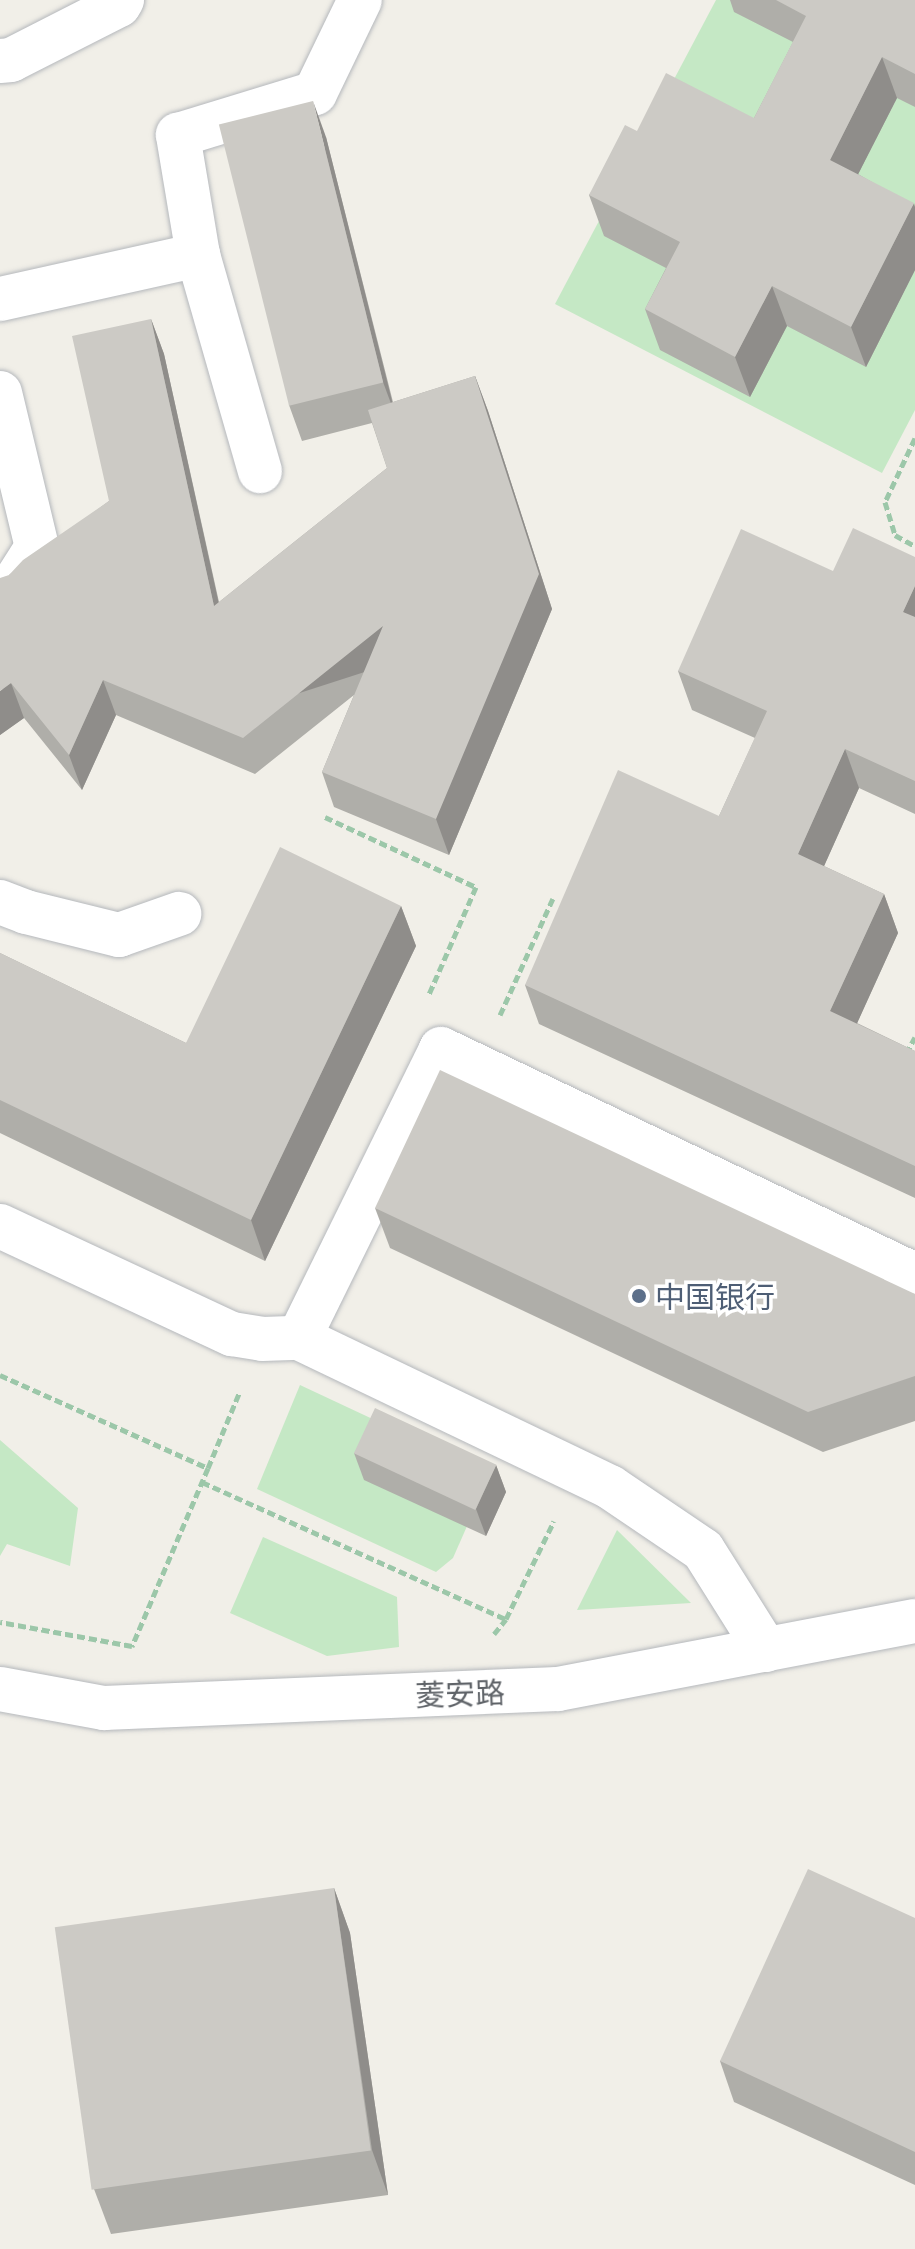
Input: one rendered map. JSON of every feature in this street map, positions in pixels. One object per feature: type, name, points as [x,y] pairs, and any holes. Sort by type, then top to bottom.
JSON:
[{"type":"street","points":[[0,61],[11,60],[119,5],[122,0]]},
{"type":"street","points":[[260,471],[198,255],[178,135],[315,93],[360,0]]},
{"type":"street","points":[[0,299],[198,255]]},
{"type":"street","points":[[0,393],[37,547],[11,588],[0,593]]},
{"type":"street","points":[[0,902],[26,912],[119,935],[179,914]]},
{"type":"street","points":[[281,1338],[441,1049],[915,1275]]},
{"type":"street","points":[[0,1226],[232,1334],[281,1338],[610,1487],[703,1550],[766,1650]]},
{"type":"street","name":"菱安路","points":[[0,1689],[104,1708],[558,1689],[915,1621]]},
{"type":"path","points":[[915,438],[885,502],[895,535],[915,546]]},
{"type":"path","points":[[325,817],[476,887],[425,1002],[455,1016],[441,1049]]},
{"type":"path","points":[[498,1020],[553,898]]},
{"type":"path","points":[[902,1061],[915,1037]]},
{"type":"path","points":[[0,1622],[132,1646],[208,1468],[281,1338]]},
{"type":"path","points":[[0,1375],[208,1468]]},
{"type":"path","points":[[202,1482],[506,1619],[578,1472]]},
{"type":"green space","points":[[716,0],[915,0],[915,410],[882,473],[555,304]]},
{"type":"green space","points":[[300,1385],[490,1474],[453,1558],[436,1572],[257,1489]]},
{"type":"green space","points":[[0,1440],[78,1508],[70,1566],[7,1544],[0,1556]]},
{"type":"green space","points":[[617,1530],[691,1603],[577,1610]]},
{"type":"green space","points":[[263,1537],[397,1597],[399,1647],[327,1656],[230,1613]]},
{"type":"building","points":[[776,0],[915,0],[915,74],[882,57],[830,160],[914,203],[851,327],[772,286],[735,357],[645,309],[680,242],[589,195],[625,125],[637,131],[666,73],[754,118],[806,16]]},
{"type":"building","points":[[313,101],[383,382],[289,406],[219,124]]},
{"type":"building","points":[[151,319],[214,606],[387,468],[368,410],[475,376],[539,574],[436,819],[322,772],[383,626],[243,738],[103,680],[69,755],[11,683],[0,691],[0,578],[9,575],[23,560],[109,501],[72,336]]},
{"type":"building","points":[[853,528],[915,557],[915,586],[903,612],[915,617],[915,781],[845,749],[798,854],[884,894],[830,1011],[915,1051],[915,1166],[525,985],[618,770],[719,816],[767,711],[678,671],[741,529],[833,571]]},
{"type":"building","points":[[280,847],[401,906],[251,1220],[0,1100],[0,953],[186,1043]]},
{"type":"building","points":[[440,1070],[915,1294],[915,1376],[808,1412],[375,1208]]},
{"type":"building","points":[[375,1408],[496,1465],[475,1510],[354,1453]]},
{"type":"building","points":[[808,1869],[915,1918],[915,2152],[720,2061]]},
{"type":"building","points":[[334,1888],[371,2150],[92,2190],[55,1927]]},
{"type":"place","name":"中国银行","points":[[639,1296]]}]
